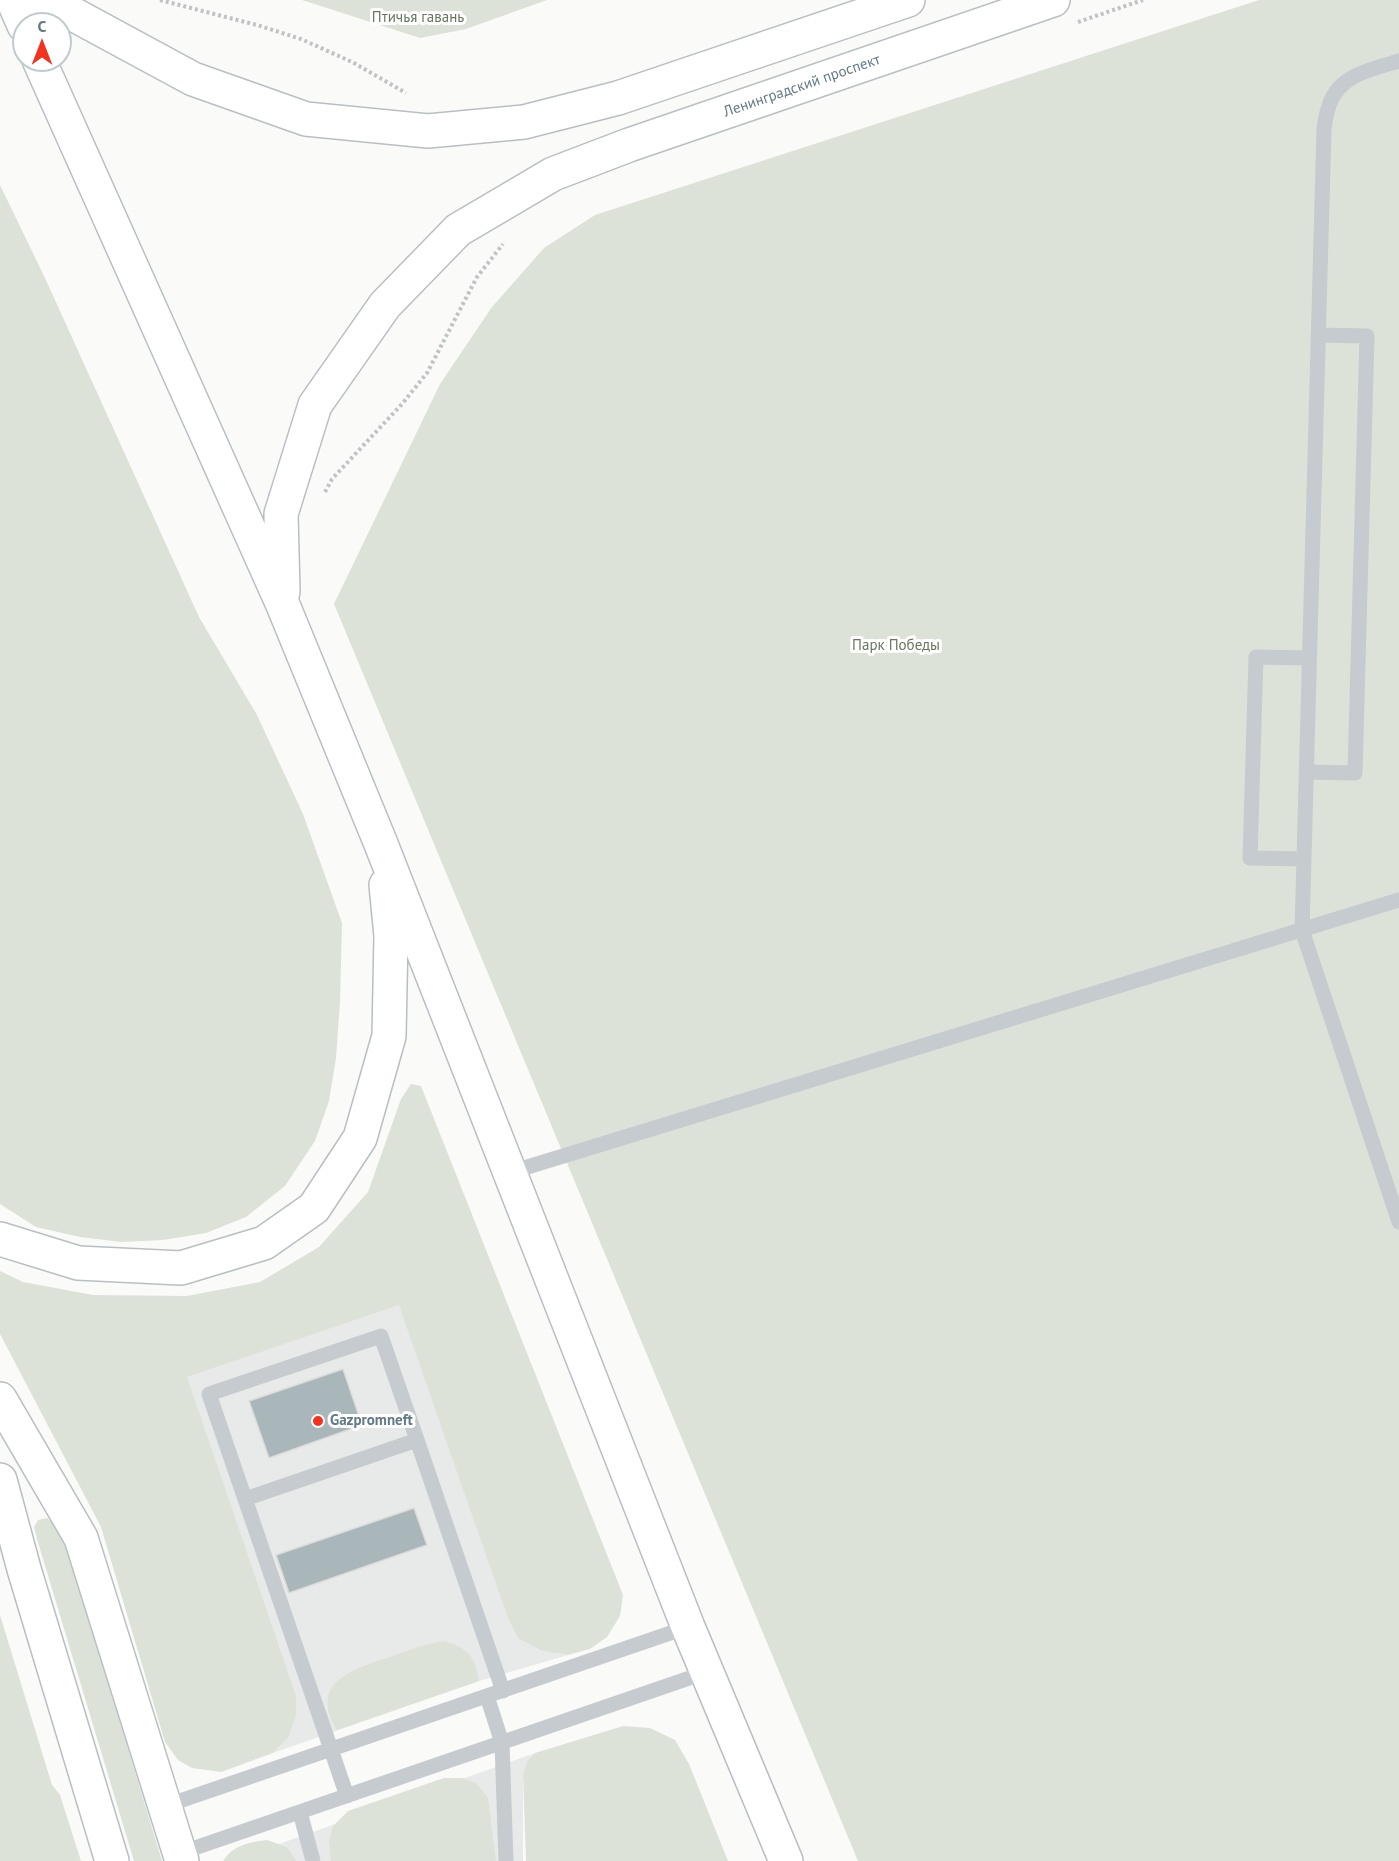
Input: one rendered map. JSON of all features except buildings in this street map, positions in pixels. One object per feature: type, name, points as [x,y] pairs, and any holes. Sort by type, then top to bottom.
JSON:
[{"type":"main road","points":[[47,0],[193,79],[306,118],[428,130],[524,122],[618,98],[908,0]]},
{"type":"main road","name":"Ленинградский проспект","points":[[283,605],[282,514],[315,405],[385,305],[458,230],[553,174],[629,145],[1053,0]]},
{"type":"main road","points":[[44,72],[283,605],[511,1172],[688,1627],[786,1861]]},
{"type":"main road","points":[[0,1239],[78,1263],[181,1268],[264,1243],[314,1208],[360,1138],[389,1036],[391,936],[381,844]]},
{"type":"main road","points":[[0,1399],[81,1538],[181,1857]]},
{"type":"main road","points":[[0,1480],[24,1569],[112,1861]]},
{"type":"lane","points":[[1399,61],[1360,73],[1340,86],[1329,104],[1324,129],[1302,930],[1399,1222]]},
{"type":"lane","points":[[1306,772],[1355,773],[1367,336],[1318,335]]},
{"type":"lane","points":[[1304,859],[1250,858],[1256,657],[1309,658]]},
{"type":"lane","points":[[511,1172],[1399,900]]},
{"type":"lane","points":[[347,1796],[209,1394],[381,1336],[503,1691]]},
{"type":"lane","points":[[245,1499],[417,1440]]},
{"type":"lane","points":[[165,1806],[688,1627]]},
{"type":"lane","points":[[181,1857],[300,1812],[707,1672]]},
{"type":"lane","points":[[487,1696],[502,1743],[506,1861]]},
{"type":"lane","points":[[300,1812],[313,1861]]},
{"type":"path","points":[[160,0],[301,39],[352,62],[401,92],[411,94]]},
{"type":"path","points":[[321,499],[332,479],[402,404],[427,373],[477,277],[506,240]]},
{"type":"shaded area","points":[[400,1304],[507,1616],[542,1651],[568,1655],[479,1681],[273,1753],[288,1738],[186,1377]]},
{"type":"shaded area","points":[[535,1753],[527,1761],[523,1774],[523,1861],[297,1861],[287,1847],[279,1844]]},
{"type":"green space","name":"Птичья гавань","points":[[302,0],[547,0],[466,29],[420,38]]},
{"type":"green space","name":"Парк Победы","points":[[1259,0],[1399,0],[1399,1861],[858,1861],[334,604],[440,384],[492,307],[544,248],[595,215]]},
{"type":"green space","points":[[0,185],[45,278],[199,617],[257,715],[303,814],[342,923],[336,1058],[329,1101],[315,1141],[285,1186],[246,1217],[206,1233],[163,1240],[121,1242],[80,1237],[36,1227],[0,1204]]},
{"type":"green space","points":[[411,1084],[421,1086],[623,1595],[620,1616],[607,1637],[590,1649],[568,1655],[542,1651],[518,1638],[507,1616],[399,1305],[187,1377],[296,1696],[296,1715],[288,1738],[273,1753],[221,1772],[192,1768],[178,1760],[165,1742],[101,1527],[0,1334],[0,1271],[23,1282],[93,1295],[187,1296],[260,1282],[319,1247],[368,1192],[401,1099]]},
{"type":"green space","points":[[47,1518],[56,1526],[70,1557],[162,1861],[134,1861],[37,1539],[34,1527],[38,1520]]},
{"type":"green space","points":[[0,1615],[52,1785],[60,1795],[81,1861],[0,1861]]},
{"type":"green space","points":[[444,1641],[459,1646],[469,1654],[476,1665],[479,1681],[337,1730],[329,1714],[328,1700],[331,1689],[339,1680],[362,1667]]},
{"type":"green space","points":[[623,1726],[650,1728],[675,1740],[689,1764],[728,1861],[526,1861],[523,1774],[527,1761],[535,1753]]},
{"type":"green space","points":[[444,1778],[462,1778],[476,1783],[488,1798],[496,1861],[331,1861],[329,1841],[333,1826],[348,1811]]},
{"type":"green space","points":[[267,1840],[287,1847],[297,1861],[223,1861],[237,1848],[248,1843]]},
{"type":"place","name":"Gazpromneft","points":[[318,1421]]}]
